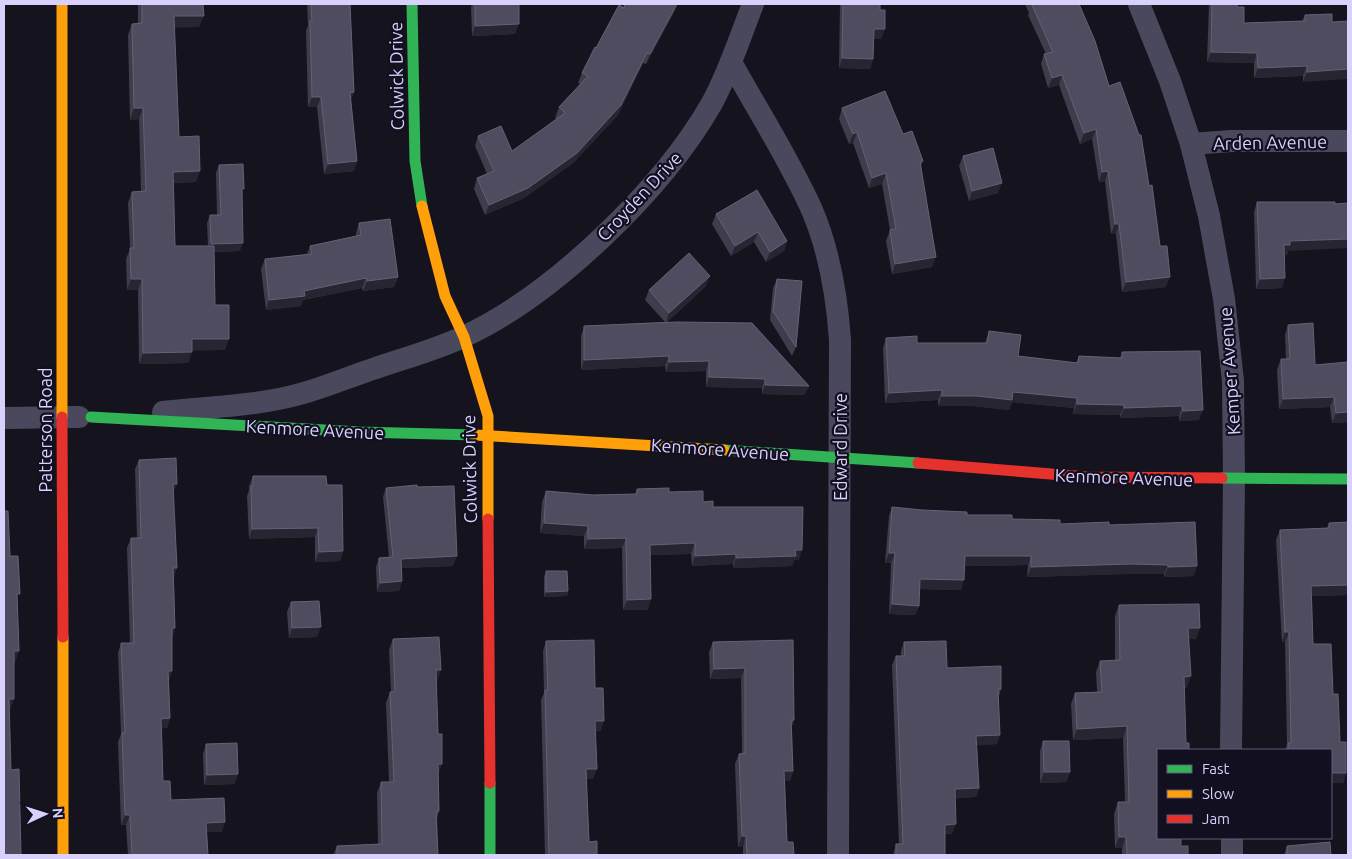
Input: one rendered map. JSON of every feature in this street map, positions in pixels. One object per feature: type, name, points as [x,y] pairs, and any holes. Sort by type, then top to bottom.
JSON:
[{"type":"street","name":"Patterson Road","points":[[62,4],[63,855]]},
{"type":"street","name":"Colwick Drive","points":[[412,4],[415,161],[435,264],[444,296],[464,337],[488,416],[490,855]]},
{"type":"street","name":"Croyden Drive","points":[[464,337],[501,316],[580,258],[638,200],[684,148],[712,102],[731,62],[753,4]]},
{"type":"street","name":"Kemper Avenue","points":[[1139,4],[1170,81],[1191,144],[1209,216],[1224,299],[1232,381],[1234,479],[1231,749]]},
{"type":"street","name":"Edward Drive","points":[[731,62],[788,161],[812,212],[828,258],[838,313],[840,340],[838,855]]},
{"type":"street","name":"Arden Avenue","points":[[1191,144],[1230,141],[1348,141]]},
{"type":"street","name":"Kenmore Avenue","points":[[91,417],[157,413],[299,394],[464,337]]},
{"type":"street","name":"Kenmore Avenue","points":[[4,418],[63,416],[360,432],[488,435],[840,457],[1087,477],[1348,479]]},
{"type":"street","points":[[1232,839],[1232,855]]},
{"type":"building","points":[[142,4],[203,4],[204,16],[174,16],[179,137],[199,136],[200,171],[173,172],[175,246],[214,246],[215,305],[229,305],[229,339],[192,339],[192,352],[143,353],[142,279],[131,279],[130,248],[134,248],[132,192],[146,191],[143,108],[134,108],[132,24],[142,23]]},
{"type":"building","points":[[311,4],[350,4],[354,92],[350,93],[357,161],[328,164],[321,97],[312,97]]},
{"type":"building","points":[[475,4],[519,4],[519,24],[475,26]]},
{"type":"building","points":[[625,4],[677,4],[650,54],[647,53],[621,105],[577,153],[528,188],[489,205],[477,178],[494,171],[478,136],[501,126],[512,151],[565,113],[559,107],[588,76],[582,73],[595,47],[619,5],[624,8]]},
{"type":"building","points":[[843,4],[880,4],[880,10],[885,10],[885,29],[874,29],[873,59],[842,58]]},
{"type":"building","points":[[1079,4],[1095,41],[1109,86],[1120,82],[1139,135],[1141,135],[1149,186],[1152,185],[1160,246],[1167,246],[1170,277],[1126,282],[1119,224],[1115,224],[1108,171],[1102,172],[1096,129],[1084,133],[1062,75],[1052,78],[1044,54],[1053,52],[1032,5]]},
{"type":"building","points":[[1212,4],[1237,4],[1237,7],[1244,7],[1244,23],[1305,21],[1305,15],[1332,14],[1332,22],[1348,21],[1348,69],[1307,72],[1307,66],[1258,68],[1257,53],[1211,52]]},
{"type":"building","points":[[885,91],[903,134],[912,131],[923,161],[920,162],[936,257],[895,264],[890,230],[896,229],[886,173],[872,178],[857,132],[853,134],[842,108]]},
{"type":"building","points":[[993,148],[1002,183],[972,191],[963,156]]},
{"type":"building","points":[[243,164],[243,243],[211,244],[210,215],[221,215],[219,165]]},
{"type":"building","points":[[757,190],[787,241],[770,252],[758,232],[735,246],[716,214]]},
{"type":"building","points":[[1257,202],[1348,203],[1348,239],[1290,241],[1290,245],[1284,245],[1285,278],[1260,279]]},
{"type":"building","points":[[390,219],[398,277],[367,281],[366,278],[304,291],[305,296],[269,300],[265,259],[312,254],[310,246],[361,235],[359,223]]},
{"type":"building","points":[[689,253],[710,276],[669,313],[649,290]]},
{"type":"building","points":[[777,279],[802,281],[796,347],[773,311]]},
{"type":"building","points":[[677,322],[752,323],[809,386],[765,385],[765,379],[709,377],[709,361],[669,362],[669,356],[584,360],[584,326]]},
{"type":"building","points":[[1313,323],[1315,365],[1348,362],[1348,412],[1336,413],[1334,397],[1283,399],[1281,359],[1290,359],[1288,325]]},
{"type":"building","points":[[989,331],[1021,335],[1018,356],[1078,363],[1079,356],[1122,358],[1122,352],[1200,351],[1203,410],[1183,411],[1182,406],[1124,408],[1124,405],[1077,404],[1077,398],[1013,392],[1012,400],[977,396],[942,396],[942,390],[889,393],[886,338],[917,336],[917,343],[987,343]]},
{"type":"building","points":[[176,458],[177,484],[173,484],[177,568],[173,568],[175,628],[172,628],[172,671],[168,671],[170,718],[161,719],[163,781],[170,781],[171,800],[224,798],[225,822],[206,823],[208,855],[132,855],[130,815],[125,815],[122,733],[125,732],[121,643],[134,643],[131,538],[141,538],[139,460]]},
{"type":"building","points":[[253,476],[326,476],[327,485],[342,485],[343,551],[319,552],[318,528],[252,529],[251,486],[253,486]]},
{"type":"building","points":[[417,485],[417,487],[454,486],[457,556],[401,559],[402,581],[380,583],[379,558],[393,557],[386,488]]},
{"type":"building","points":[[669,488],[669,492],[703,491],[703,502],[713,501],[713,507],[803,507],[802,550],[795,550],[796,556],[736,558],[736,554],[695,556],[695,543],[650,545],[651,599],[627,600],[626,538],[588,539],[588,526],[544,523],[546,491],[593,495],[637,494],[637,489]]},
{"type":"building","points":[[892,507],[967,512],[967,515],[1012,515],[1012,519],[1060,520],[1060,524],[1109,522],[1109,525],[1195,522],[1197,566],[1168,567],[1168,565],[1131,564],[1031,567],[1031,556],[965,556],[964,580],[920,579],[919,606],[892,604],[895,553],[889,553]]},
{"type":"building","points":[[4,511],[8,511],[10,556],[18,556],[20,594],[17,594],[19,651],[14,651],[14,699],[9,699],[11,770],[19,769],[21,855],[4,855]]},
{"type":"building","points":[[1348,522],[1348,585],[1311,586],[1313,644],[1331,644],[1333,694],[1338,694],[1340,742],[1346,742],[1346,773],[1332,773],[1332,749],[1288,749],[1288,743],[1291,743],[1289,632],[1285,632],[1280,530],[1329,528],[1329,523]]},
{"type":"building","points":[[546,571],[567,571],[568,591],[546,592]]},
{"type":"building","points":[[319,601],[321,627],[292,628],[291,602]]},
{"type":"building","points":[[1199,604],[1200,628],[1188,628],[1191,676],[1184,677],[1186,743],[1189,743],[1189,749],[1157,749],[1157,839],[1181,839],[1181,846],[1188,846],[1188,855],[1127,855],[1126,837],[1119,837],[1118,802],[1129,802],[1127,726],[1077,729],[1075,693],[1102,692],[1100,661],[1120,660],[1119,605]]},
{"type":"building","points":[[439,637],[441,670],[436,670],[438,734],[442,734],[442,764],[438,764],[439,811],[436,812],[438,855],[337,855],[337,846],[382,844],[381,782],[394,782],[390,692],[395,692],[393,639]]},
{"type":"building","points":[[594,640],[595,688],[603,688],[604,721],[595,721],[597,769],[586,769],[589,842],[597,841],[597,855],[549,855],[545,690],[548,690],[546,641]]},
{"type":"building","points":[[793,640],[794,720],[791,720],[793,771],[784,771],[787,842],[793,842],[794,855],[747,855],[746,836],[742,836],[739,754],[745,753],[745,668],[714,669],[713,642]]},
{"type":"building","points":[[946,641],[947,668],[1001,666],[1001,689],[998,689],[1000,735],[976,736],[979,788],[955,789],[956,824],[945,825],[945,855],[896,855],[896,844],[903,844],[896,656],[905,656],[904,642]]},
{"type":"building","points":[[1043,741],[1069,741],[1070,772],[1044,772]]},
{"type":"building","points":[[237,743],[238,774],[207,775],[206,744]]},
{"type":"building","points":[[1330,842],[1331,855],[1287,855],[1287,846]]},
{"type":"traffic: fast","points":[[412,4],[415,161],[422,206]]},
{"type":"traffic: fast","points":[[91,417],[360,432],[475,435]]},
{"type":"traffic: fast","points":[[724,450],[918,463]]},
{"type":"traffic: fast","points":[[1222,478],[1348,479]]},
{"type":"traffic: fast","points":[[490,783],[490,855]]},
{"type":"traffic: slow","points":[[62,4],[62,417]]},
{"type":"traffic: slow","points":[[422,206],[445,296],[464,337],[488,416],[488,519]]},
{"type":"traffic: slow","points":[[475,435],[724,450]]},
{"type":"traffic: slow","points":[[63,637],[63,855]]},
{"type":"traffic: jam","points":[[62,417],[63,637]]},
{"type":"traffic: jam","points":[[918,463],[1087,477],[1222,478]]},
{"type":"traffic: jam","points":[[488,519],[490,783]]}]
